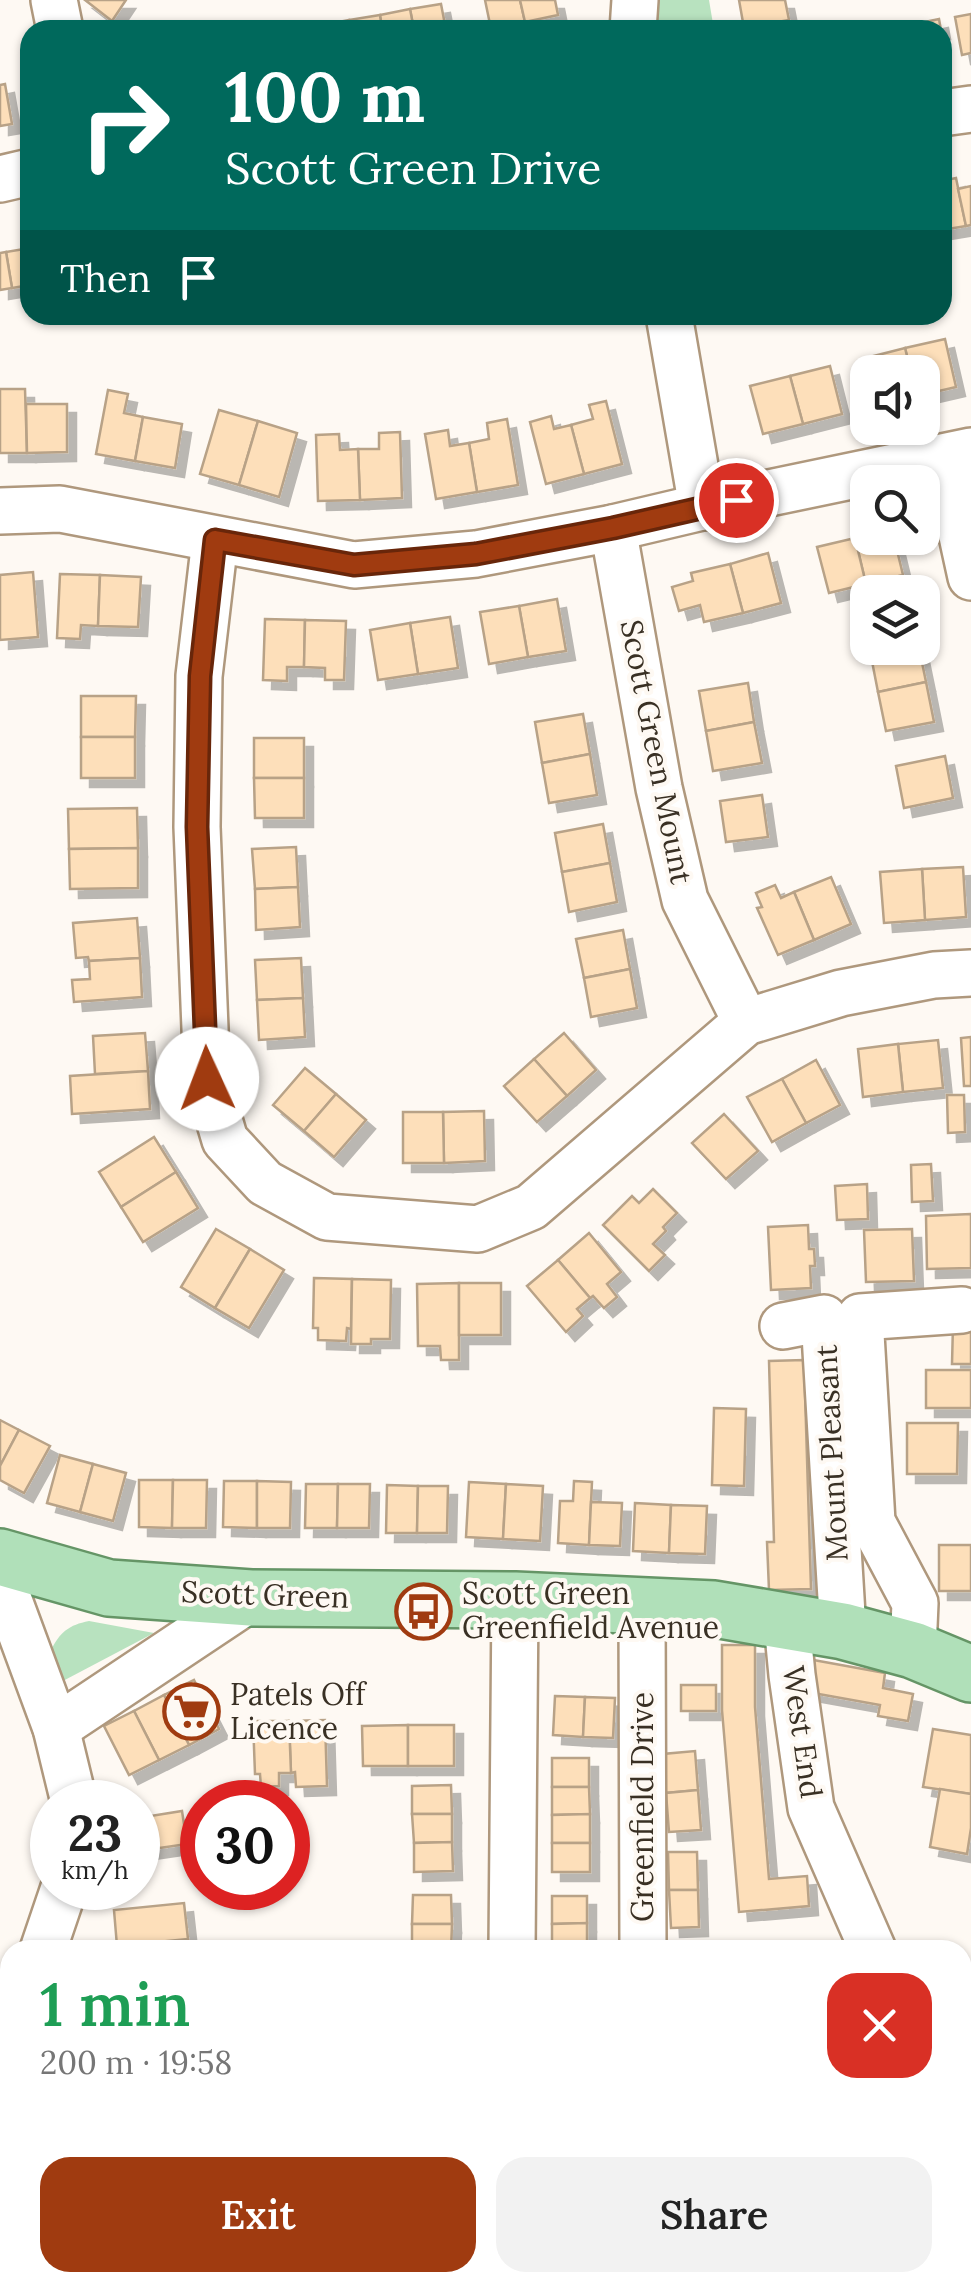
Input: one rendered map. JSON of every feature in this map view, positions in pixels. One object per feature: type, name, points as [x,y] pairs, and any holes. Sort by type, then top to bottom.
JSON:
[{"type":"main road","name":"Scott Green","points":[[0,1557],[108,1588],[251,1598],[514,1600],[714,1609],[842,1631],[913,1650],[971,1674]]},
{"type":"street","points":[[671,325],[702,507]]},
{"type":"street","points":[[0,511],[60,509],[354,565],[476,554],[958,455],[971,577]]},
{"type":"street","name":"Scott Green Mount","points":[[613,528],[659,788],[685,900],[746,1022]]},
{"type":"street","points":[[215,540],[200,676],[197,808],[207,1079],[224,1140],[265,1182],[327,1217],[478,1229],[531,1207],[746,1022],[842,994],[934,975],[971,973]]},
{"type":"street","points":[[913,1650],[915,1603],[872,1522],[860,1317],[962,1310]]},
{"type":"street","name":"Mount Pleasant","points":[[783,1326],[824,1318],[842,1631]]},
{"type":"street","points":[[0,1576],[56,1728],[69,1780]]},
{"type":"street","points":[[56,1728],[251,1598]]},
{"type":"street","points":[[512,1940],[514,1600]]},
{"type":"street","name":"Greenfield Drive","points":[[642,1604],[643,1940]]},
{"type":"street","name":"West End","points":[[787,1622],[811,1808],[869,1940]]},
{"type":"street","points":[[46,1940],[57,1910]]},
{"type":"green space","points":[[648,0],[709,0],[712,20],[647,20]]},
{"type":"green space","points":[[89,1621],[154,1633],[61,1682],[51,1650],[66,1630]]},
{"type":"building","points":[[85,0],[126,0],[111,20]]},
{"type":"building","points":[[485,0],[520,0],[525,20],[489,20]]},
{"type":"building","points":[[520,0],[555,0],[558,15],[525,20]]},
{"type":"building","points":[[739,0],[785,0],[789,20],[743,20]]},
{"type":"building","points":[[441,4],[444,20],[412,20],[410,9]]},
{"type":"building","points":[[410,9],[412,20],[381,20],[380,15]]},
{"type":"building","points":[[971,14],[971,53],[962,55],[955,17]]},
{"type":"building","points":[[380,15],[381,20],[349,20]]},
{"type":"building","points":[[5,84],[12,124],[0,126],[0,85]]},
{"type":"building","points":[[956,178],[966,226],[952,228],[952,179]]},
{"type":"building","points":[[971,186],[971,225],[966,226],[958,189]]},
{"type":"building","points":[[20,250],[20,287],[12,288],[6,252]]},
{"type":"building","points":[[6,252],[12,288],[0,290],[0,253]]},
{"type":"building","points":[[945,339],[956,387],[940,391],[940,355],[907,355],[905,348]]},
{"type":"building","points":[[905,348],[907,355],[878,355]]},
{"type":"building","points":[[830,366],[842,414],[803,424],[790,376]]},
{"type":"building","points":[[790,376],[803,424],[763,434],[750,386]]},
{"type":"building","points":[[0,389],[25,389],[27,453],[0,453]]},
{"type":"building","points":[[108,390],[128,394],[124,413],[143,417],[135,461],[96,454]]},
{"type":"building","points":[[606,401],[622,464],[584,474],[571,425],[593,419],[589,405]]},
{"type":"building","points":[[26,404],[67,404],[67,452],[27,453]]},
{"type":"building","points":[[219,410],[258,421],[239,485],[200,474]]},
{"type":"building","points":[[551,416],[554,429],[571,425],[584,474],[546,484],[530,422]]},
{"type":"building","points":[[143,417],[182,424],[175,468],[135,461]]},
{"type":"building","points":[[507,419],[518,485],[477,492],[469,443],[489,439],[487,423]]},
{"type":"building","points":[[258,421],[297,433],[279,497],[239,485]]},
{"type":"building","points":[[448,430],[450,446],[469,443],[477,492],[436,499],[425,434]]},
{"type":"building","points":[[400,432],[402,498],[360,500],[358,449],[379,449],[379,433]]},
{"type":"building","points":[[339,434],[340,450],[358,449],[360,500],[318,501],[316,435]]},
{"type":"building","points":[[850,539],[850,555],[859,555],[864,575],[850,575],[850,588],[829,593],[817,547]]},
{"type":"building","points":[[768,553],[781,603],[743,613],[730,564]]},
{"type":"building","points":[[859,555],[898,555],[903,575],[864,575]]},
{"type":"building","points":[[730,564],[743,613],[704,622],[700,605],[679,611],[672,587],[693,581],[691,573]]},
{"type":"building","points":[[33,572],[38,637],[0,640],[0,575]]},
{"type":"building","points":[[60,574],[100,575],[98,626],[81,625],[80,639],[57,638]]},
{"type":"building","points":[[100,575],[141,577],[138,627],[98,626]]},
{"type":"building","points":[[557,599],[566,651],[528,657],[519,606]]},
{"type":"building","points":[[519,606],[528,657],[489,664],[480,612]]},
{"type":"building","points":[[450,617],[458,668],[418,674],[410,623]]},
{"type":"building","points":[[265,619],[305,620],[304,667],[287,667],[287,681],[263,680]]},
{"type":"building","points":[[305,620],[346,621],[344,680],[325,680],[325,668],[304,667]]},
{"type":"building","points":[[410,623],[418,674],[378,680],[370,630]]},
{"type":"building","points":[[873,665],[922,665],[926,682],[878,692]]},
{"type":"building","points":[[926,682],[934,722],[886,731],[878,692]]},
{"type":"building","points":[[748,683],[754,722],[706,731],[699,691]]},
{"type":"building","points":[[81,696],[136,696],[135,737],[81,737]]},
{"type":"building","points":[[583,714],[590,754],[542,763],[535,722]]},
{"type":"building","points":[[754,722],[762,763],[713,771],[706,731]]},
{"type":"building","points":[[81,737],[135,737],[135,778],[81,778]]},
{"type":"building","points":[[254,738],[304,738],[304,778],[254,778]]},
{"type":"building","points":[[590,754],[597,795],[549,803],[542,763]]},
{"type":"building","points":[[945,756],[953,798],[904,808],[896,766]]},
{"type":"building","points":[[254,778],[304,778],[304,818],[255,818]]},
{"type":"building","points":[[762,795],[768,837],[726,842],[720,801]]},
{"type":"building","points":[[137,808],[138,848],[69,849],[68,809]]},
{"type":"building","points":[[603,824],[610,863],[562,872],[555,833]]},
{"type":"building","points":[[296,847],[298,887],[255,889],[252,849]]},
{"type":"building","points":[[138,848],[138,888],[70,889],[69,849]]},
{"type":"building","points":[[610,863],[617,902],[569,912],[562,872]]},
{"type":"building","points":[[963,867],[966,917],[925,920],[922,869]]},
{"type":"building","points":[[922,869],[925,920],[884,923],[880,872]]},
{"type":"building","points":[[831,877],[851,924],[814,940],[794,892]]},
{"type":"building","points":[[775,885],[781,898],[794,892],[814,940],[778,955],[757,908],[762,907],[756,893]]},
{"type":"building","points":[[298,887],[300,927],[256,930],[255,889]]},
{"type":"building","points":[[137,918],[140,958],[76,958],[73,923]]},
{"type":"building","points":[[623,930],[630,969],[584,978],[576,939]]},
{"type":"building","points":[[140,958],[142,997],[74,1002],[72,980],[90,979],[89,961]]},
{"type":"building","points":[[301,958],[303,998],[257,1000],[255,960]]},
{"type":"building","points":[[630,969],[637,1008],[591,1017],[584,978]]},
{"type":"building","points":[[303,998],[305,1037],[259,1040],[257,1000]]},
{"type":"building","points":[[145,1033],[148,1071],[95,1074],[93,1036]]},
{"type":"building","points":[[564,1033],[596,1070],[567,1096],[534,1059]]},
{"type":"building","points":[[971,1037],[971,1086],[964,1086],[961,1038]]},
{"type":"building","points":[[938,1040],[943,1088],[903,1092],[898,1044]]},
{"type":"building","points":[[898,1044],[903,1092],[863,1097],[858,1049]]},
{"type":"building","points":[[534,1059],[567,1096],[537,1122],[504,1086]]},
{"type":"building","points":[[816,1060],[840,1105],[806,1123],[782,1079]]},
{"type":"building","points":[[305,1068],[336,1094],[304,1131],[273,1105]]},
{"type":"building","points":[[148,1071],[150,1109],[72,1114],[70,1076]]},
{"type":"building","points":[[782,1079],[806,1123],[772,1142],[747,1097]]},
{"type":"building","points":[[336,1094],[366,1120],[334,1157],[304,1131]]},
{"type":"building","points":[[947,1095],[964,1095],[965,1132],[948,1133]]},
{"type":"building","points":[[484,1111],[485,1161],[444,1163],[443,1112]]},
{"type":"building","points":[[403,1112],[443,1112],[444,1163],[403,1163]]},
{"type":"building","points":[[724,1114],[758,1151],[726,1179],[692,1143]]},
{"type":"building","points":[[154,1137],[176,1172],[121,1207],[99,1172]]},
{"type":"building","points":[[931,1164],[933,1201],[912,1202],[911,1165]]},
{"type":"building","points":[[176,1172],[198,1208],[143,1242],[121,1207]]},
{"type":"building","points":[[867,1184],[868,1219],[837,1220],[835,1186]]},
{"type":"building","points":[[653,1189],[677,1213],[653,1244],[665,1255],[649,1271],[603,1225],[632,1196],[639,1203]]},
{"type":"building","points":[[971,1214],[971,1268],[927,1269],[926,1216]]},
{"type":"building","points":[[808,1225],[809,1249],[814,1249],[815,1266],[810,1266],[811,1288],[771,1290],[768,1227]]},
{"type":"building","points":[[216,1229],[250,1249],[215,1308],[181,1287]]},
{"type":"building","points":[[912,1229],[914,1281],[866,1282],[864,1230]]},
{"type":"building","points":[[589,1233],[621,1272],[607,1284],[617,1297],[604,1308],[593,1296],[590,1298],[558,1260]]},
{"type":"building","points":[[250,1249],[284,1270],[249,1328],[215,1308]]},
{"type":"building","points":[[558,1260],[590,1298],[577,1309],[583,1316],[566,1332],[527,1286]]},
{"type":"building","points":[[314,1278],[352,1279],[351,1329],[347,1328],[346,1341],[318,1340],[318,1328],[313,1328]]},
{"type":"building","points":[[352,1279],[391,1280],[390,1339],[351,1344]]},
{"type":"building","points":[[459,1283],[459,1360],[441,1360],[440,1346],[418,1346],[417,1284]]},
{"type":"building","points":[[459,1283],[501,1283],[501,1335],[459,1335]]},
{"type":"building","points":[[953,1325],[971,1325],[971,1364],[952,1364]]},
{"type":"building","points":[[804,1360],[811,1589],[769,1590],[767,1542],[774,1542],[769,1361]]},
{"type":"building","points":[[926,1370],[971,1370],[971,1408],[926,1408]]},
{"type":"building","points":[[714,1408],[746,1409],[744,1486],[712,1485]]},
{"type":"building","points":[[0,1420],[19,1430],[0,1466]]},
{"type":"building","points":[[907,1423],[958,1423],[957,1474],[907,1474]]},
{"type":"building","points":[[19,1430],[50,1446],[24,1493],[0,1480],[0,1466]]},
{"type":"building","points":[[60,1455],[93,1464],[80,1512],[47,1503]]},
{"type":"building","points":[[93,1464],[126,1473],[113,1521],[80,1512]]},
{"type":"building","points":[[139,1480],[173,1480],[172,1528],[139,1527]]},
{"type":"building","points":[[173,1480],[207,1480],[206,1528],[172,1528]]},
{"type":"building","points":[[224,1481],[257,1481],[257,1528],[223,1527]]},
{"type":"building","points":[[257,1481],[291,1482],[290,1528],[257,1528]]},
{"type":"building","points":[[574,1481],[592,1482],[589,1545],[558,1543],[560,1501],[573,1501]]},
{"type":"building","points":[[469,1482],[506,1484],[503,1539],[466,1537]]},
{"type":"building","points":[[306,1484],[338,1484],[337,1528],[305,1528]]},
{"type":"building","points":[[338,1484],[370,1484],[369,1528],[337,1528]]},
{"type":"building","points":[[506,1484],[543,1486],[540,1541],[503,1539]]},
{"type":"building","points":[[387,1485],[418,1486],[417,1533],[386,1533]]},
{"type":"building","points":[[418,1486],[448,1486],[447,1533],[417,1533]]},
{"type":"building","points":[[591,1502],[622,1503],[620,1546],[589,1545]]},
{"type":"building","points":[[635,1503],[671,1505],[669,1553],[633,1551]]},
{"type":"building","points":[[671,1505],[707,1506],[705,1554],[669,1553]]},
{"type":"building","points":[[939,1545],[971,1545],[971,1591],[939,1591]]},
{"type":"building","points":[[722,1645],[755,1645],[755,1707],[769,1879],[807,1876],[809,1906],[739,1912],[722,1710]]},
{"type":"building","points":[[808,1659],[885,1673],[883,1688],[913,1694],[908,1721],[878,1716],[880,1705],[802,1691]]},
{"type":"building","name":"Patels Off Licence","points":[[194,1680],[219,1729],[189,1745],[164,1695]]},
{"type":"building","points":[[681,1685],[716,1685],[716,1711],[681,1711]]},
{"type":"building","points":[[164,1695],[189,1745],[159,1760],[134,1711]]},
{"type":"building","points":[[555,1696],[585,1697],[583,1737],[553,1735]]},
{"type":"building","points":[[585,1697],[615,1698],[613,1738],[583,1737]]},
{"type":"building","points":[[134,1711],[159,1760],[129,1775],[104,1726]]},
{"type":"building","points":[[325,1720],[327,1786],[310,1787],[310,1780],[296,1780],[295,1772],[291,1773],[289,1721]]},
{"type":"building","points":[[253,1721],[289,1721],[291,1773],[279,1773],[279,1780],[260,1780],[260,1774],[255,1774]]},
{"type":"building","points":[[408,1725],[408,1766],[363,1766],[362,1726]]},
{"type":"building","points":[[408,1725],[454,1725],[454,1766],[408,1766]]},
{"type":"building","points":[[933,1729],[971,1735],[971,1794],[923,1787]]},
{"type":"building","points":[[695,1751],[698,1790],[666,1793],[663,1754]]},
{"type":"building","points":[[552,1758],[589,1758],[589,1787],[552,1787]]},
{"type":"building","points":[[451,1785],[452,1814],[412,1814],[412,1786]]},
{"type":"building","points":[[552,1787],[589,1787],[590,1814],[552,1815]]},
{"type":"building","points":[[940,1789],[971,1794],[967,1854],[930,1847]]},
{"type":"building","points":[[698,1790],[701,1830],[669,1832],[666,1793]]},
{"type":"building","points":[[180,1811],[180,1845],[160,1848],[160,1814]]},
{"type":"building","points":[[412,1814],[452,1814],[452,1842],[414,1843]]},
{"type":"building","points":[[590,1814],[590,1843],[552,1843],[552,1815]]},
{"type":"building","points":[[452,1842],[453,1871],[414,1872],[414,1843]]},
{"type":"building","points":[[552,1843],[590,1843],[590,1872],[552,1872]]},
{"type":"building","points":[[668,1852],[697,1852],[698,1890],[669,1890]]},
{"type":"building","points":[[669,1890],[698,1890],[699,1927],[671,1928]]},
{"type":"building","points":[[413,1895],[451,1895],[452,1924],[412,1924]]},
{"type":"building","points":[[552,1896],[587,1896],[587,1923],[552,1924]]},
{"type":"building","points":[[180,1903],[180,1910],[185,1910],[188,1939],[116,1940],[114,1910],[160,1910],[160,1905]]},
{"type":"building","points":[[587,1923],[587,1940],[552,1940],[552,1924]]},
{"type":"building","points":[[412,1924],[452,1924],[451,1940],[412,1940]]},
{"type":"place","name":"Scott Green Greenfield Avenue","points":[[423,1611]]},
{"type":"place","name":"Patels Off Licence","points":[[191,1712]]},
{"type":"route","points":[[207,1079],[197,827],[200,676],[215,540],[354,565],[476,554],[736,500]]}]
